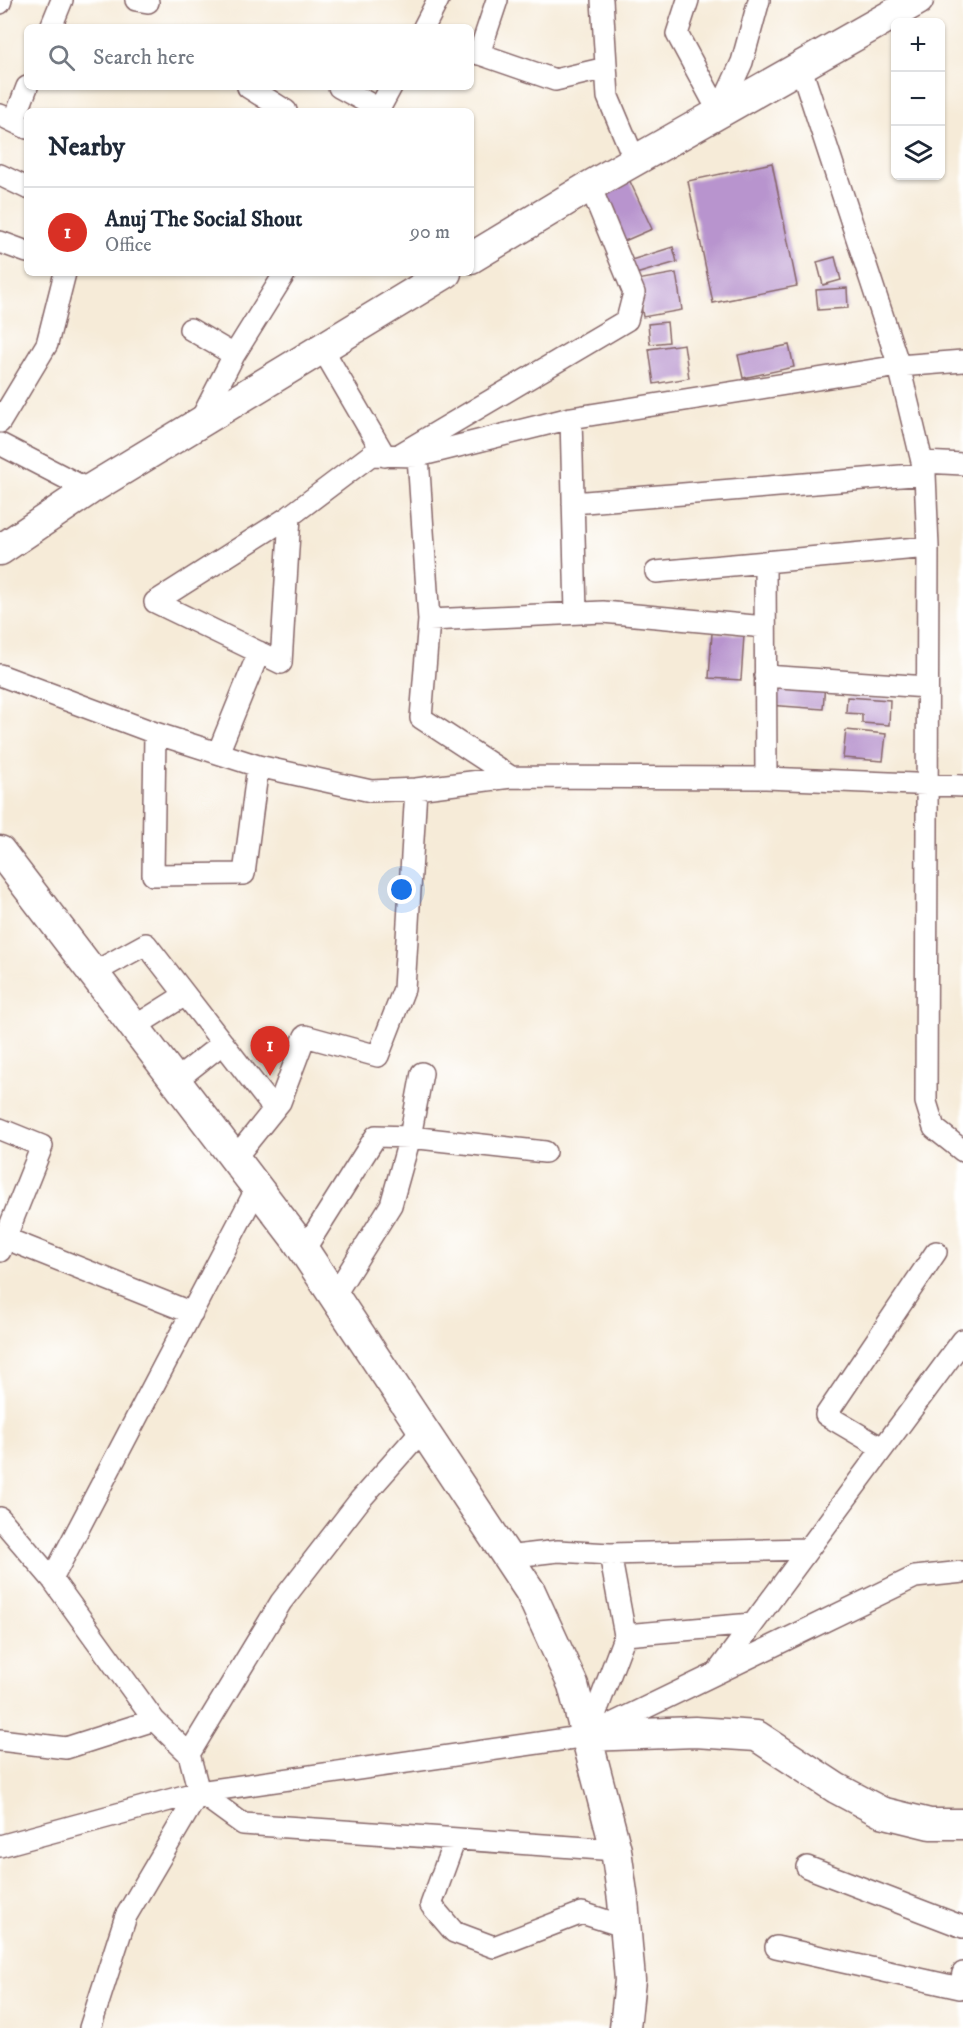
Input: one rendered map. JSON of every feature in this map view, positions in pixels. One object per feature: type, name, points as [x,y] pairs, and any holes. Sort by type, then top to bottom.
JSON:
[{"type":"street","points":[[52,24],[62,0]]},
{"type":"street","points":[[426,24],[438,0]]},
{"type":"street","points":[[497,0],[475,52],[555,80],[606,68]]},
{"type":"street","points":[[602,0],[608,97],[635,161]]},
{"type":"street","points":[[687,0],[677,34],[719,112]]},
{"type":"street","points":[[719,112],[742,62],[759,0]]},
{"type":"street","points":[[474,256],[590,186],[918,0]]},
{"type":"street","points":[[800,65],[899,366],[924,468],[928,547],[926,1102],[934,1128],[962,1148]]},
{"type":"street","points":[[10,124],[26,90]]},
{"type":"street","points":[[253,90],[281,108]]},
{"type":"street","points":[[344,90],[375,108]]},
{"type":"street","points":[[379,108],[389,90]]},
{"type":"street","points":[[0,175],[24,187]]},
{"type":"street","points":[[400,456],[627,320],[634,293],[590,186]]},
{"type":"street","points":[[0,242],[24,251]]},
{"type":"street","points":[[0,422],[47,344],[63,276]]},
{"type":"street","points":[[199,423],[234,355],[283,276]]},
{"type":"street","points":[[0,550],[89,490],[441,276]]},
{"type":"street","points":[[190,329],[234,355]]},
{"type":"street","points":[[322,348],[400,456],[429,620],[421,718],[511,777]]},
{"type":"street","points":[[290,516],[281,663],[155,602],[290,516],[371,455],[400,456],[571,418],[899,366],[963,361]]},
{"type":"street","points":[[571,418],[576,614]]},
{"type":"street","points":[[0,444],[89,490]]},
{"type":"street","points":[[573,503],[963,464]]},
{"type":"street","points":[[656,572],[928,547]]},
{"type":"street","points":[[765,562],[766,778]]},
{"type":"street","points":[[429,620],[603,612],[765,627]]},
{"type":"street","points":[[218,753],[259,652]]},
{"type":"street","points":[[0,675],[155,733],[258,766],[371,791],[416,789],[511,777],[766,778],[963,786]]},
{"type":"street","points":[[765,676],[927,687]]},
{"type":"street","points":[[155,733],[153,875],[244,874],[258,766]]},
{"type":"street","points":[[235,1158],[280,1102],[305,1036],[378,1056],[404,989],[416,789]]},
{"type":"street","points":[[0,851],[304,1250],[530,1591],[573,1685],[616,1850],[630,1980],[625,2028]]},
{"type":"street","points":[[93,973],[146,944],[274,1109]]},
{"type":"street","points":[[134,1027],[186,995]]},
{"type":"street","points":[[175,1081],[223,1043]]},
{"type":"street","points":[[334,1296],[391,1205],[410,1137],[422,1073]]},
{"type":"street","points":[[0,1129],[42,1146],[3,1245],[192,1313]]},
{"type":"street","points":[[304,1250],[376,1136],[410,1137],[545,1152]]},
{"type":"street","points":[[52,1579],[257,1188]]},
{"type":"street","points":[[882,1448],[826,1415],[936,1252]]},
{"type":"street","points":[[716,1673],[963,1340]]},
{"type":"street","points":[[189,1754],[281,1602],[360,1500],[422,1430]]},
{"type":"street","points":[[0,1518],[52,1579],[154,1720],[189,1754],[198,1792],[243,1824],[616,1850]]},
{"type":"street","points":[[506,1557],[558,1551],[610,1554],[807,1549]]},
{"type":"street","points":[[586,1736],[625,1635],[610,1554]]},
{"type":"street","points":[[586,1736],[915,1577],[963,1572]]},
{"type":"street","points":[[625,1635],[752,1624]]},
{"type":"street","points":[[0,1740],[66,1748],[154,1720]]},
{"type":"street","points":[[0,1846],[198,1792],[586,1736],[695,1732],[757,1736],[836,1788],[881,1812],[930,1824],[963,1824]]},
{"type":"street","points":[[90,2028],[126,1916],[198,1792]]},
{"type":"street","points":[[455,1839],[431,1905],[454,1932],[494,1947],[582,1913],[626,1927]]},
{"type":"street","points":[[807,1867],[963,1927]]},
{"type":"street","points":[[776,1947],[960,1988],[963,1973]]},
{"type":"building","points":[[772,163],[797,286],[713,303],[688,181]]},
{"type":"building","points":[[628,177],[652,229],[620,243],[597,191]]},
{"type":"building","points":[[673,247],[677,262],[629,276],[625,262]]},
{"type":"building","points":[[835,257],[841,280],[823,285],[817,262]]},
{"type":"building","points":[[676,273],[682,310],[643,317],[637,280]]},
{"type":"building","points":[[847,288],[848,308],[818,310],[816,290]]},
{"type":"building","points":[[667,322],[669,342],[650,344],[648,324]]},
{"type":"building","points":[[684,344],[689,378],[654,384],[649,349]]},
{"type":"building","points":[[789,345],[794,367],[743,378],[738,355]]},
{"type":"building","points":[[712,633],[744,635],[741,680],[709,678]]},
{"type":"building","points":[[770,679],[825,683],[823,709],[768,705]]},
{"type":"building","points":[[847,697],[890,700],[889,725],[862,723],[862,714],[846,713]]},
{"type":"building","points":[[846,730],[886,734],[883,761],[843,758]]},
{"type":"place","name":"Anuj The Social Shout","points":[[270,1076]]}]
